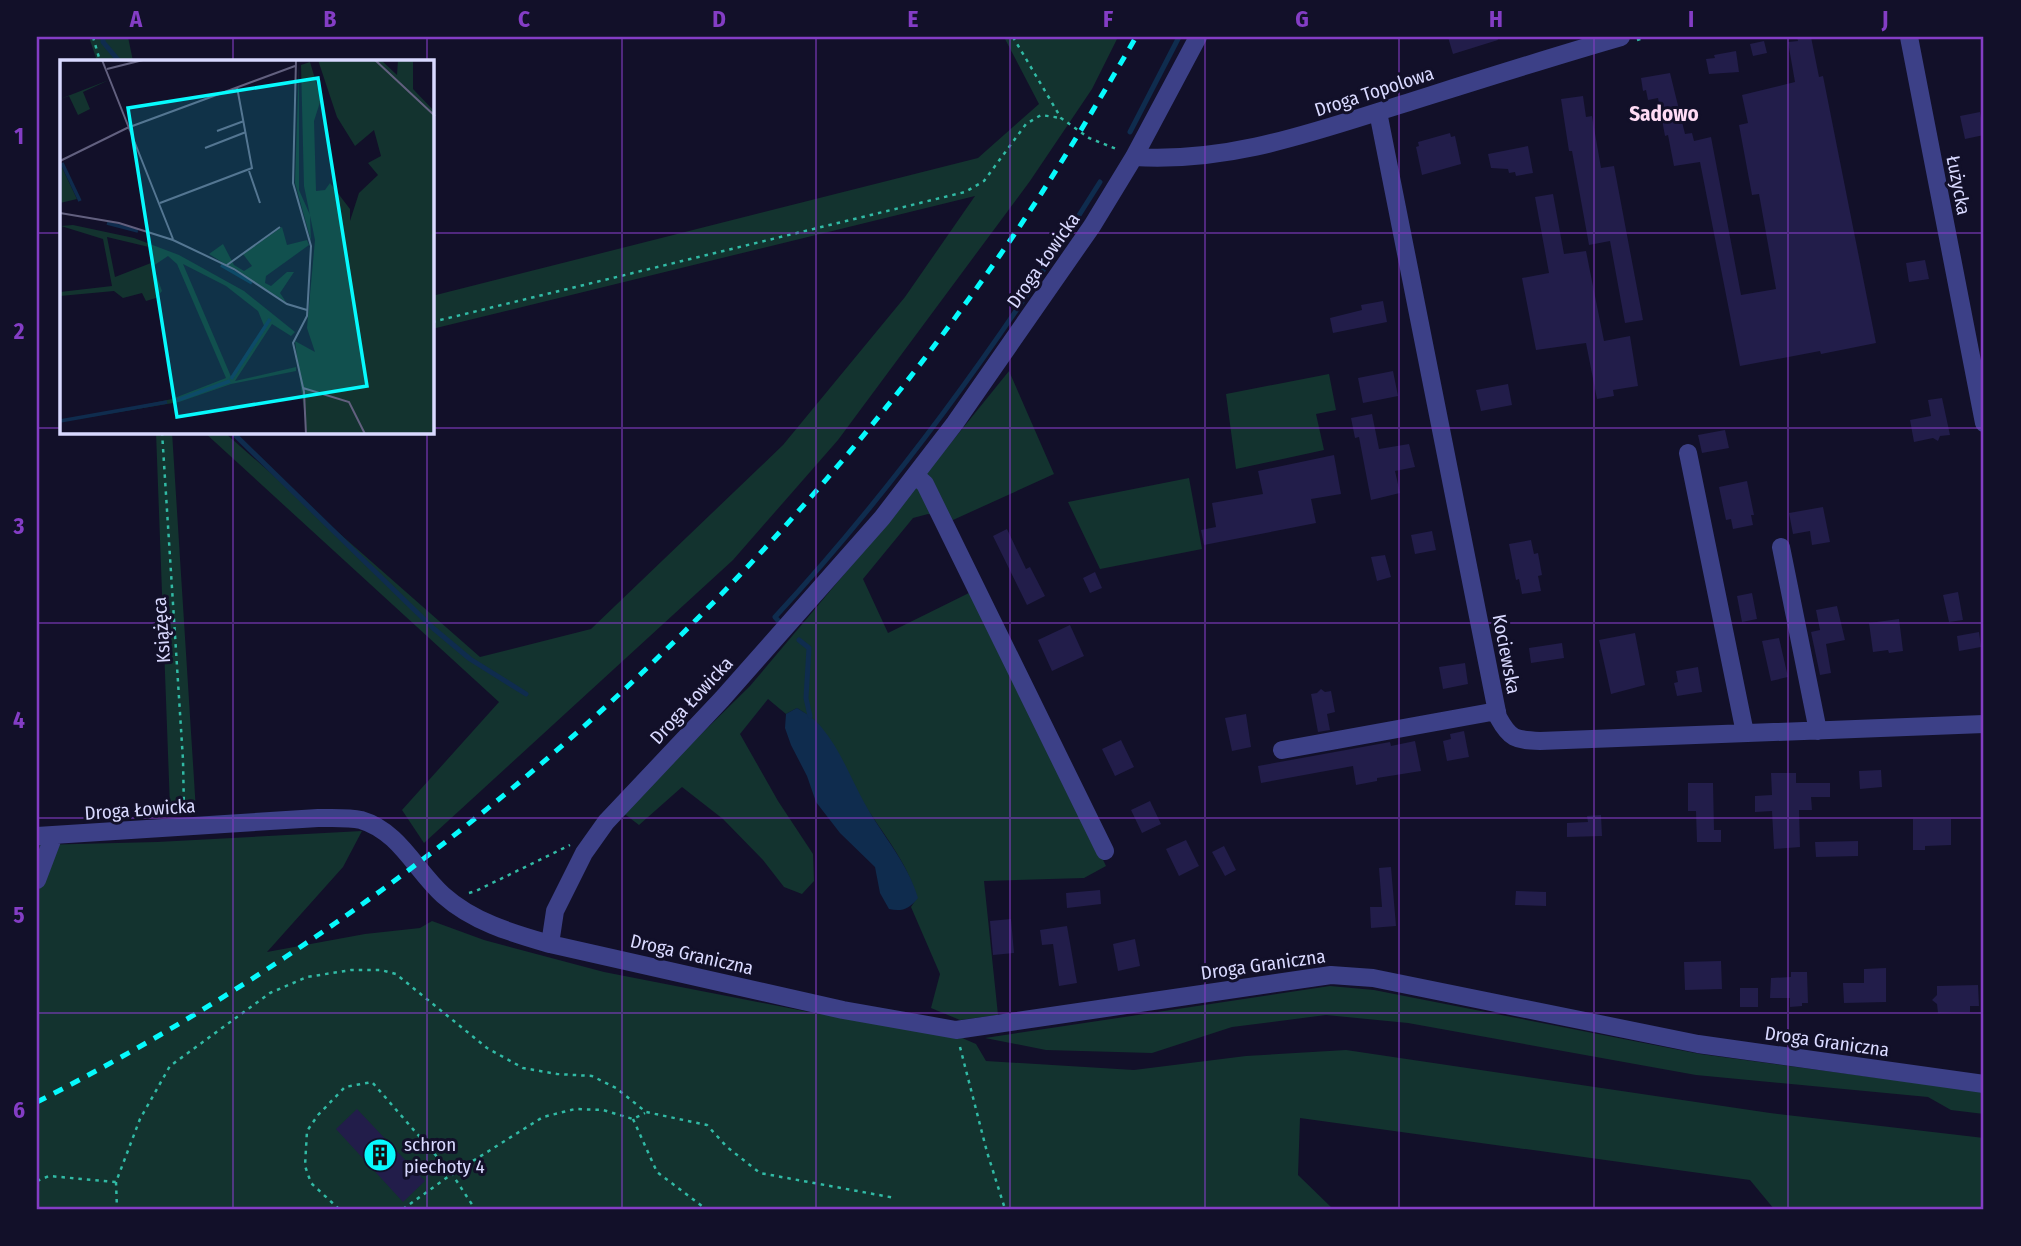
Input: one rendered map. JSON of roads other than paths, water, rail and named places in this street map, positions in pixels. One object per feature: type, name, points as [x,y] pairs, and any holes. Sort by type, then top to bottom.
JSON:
[{"type":"street","name":"Droga Łowicka","points":[[45,836],[318,818],[363,821],[385,832],[444,896],[484,922],[550,944],[555,911],[584,853],[606,822],[722,699],[873,528],[955,423],[1092,226],[1134,157],[1198,37]]},
{"type":"street","name":"Droga Topolowa","points":[[1134,157],[1170,159],[1219,155],[1308,134],[1621,37]]},
{"type":"street","name":"Łużycka","points":[[1909,37],[1984,423]]},
{"type":"street","name":"Kociewska","points":[[1378,111],[1497,712],[1505,730],[1511,736],[1525,740],[1984,724]]},
{"type":"street","points":[[1688,453],[1745,733]]},
{"type":"street","points":[[915,475],[925,484],[1105,850]]},
{"type":"street","points":[[1782,547],[1818,731]]},
{"type":"street","points":[[1282,750],[1497,712]]},
{"type":"street","points":[[37,880],[45,836]]},
{"type":"street","name":"Droga Graniczna","points":[[550,944],[843,1010],[956,1030],[1331,975],[1373,978],[1698,1044],[1984,1084]]},
{"type":"water","points":[[797,708],[814,719],[828,736],[865,804],[901,861],[918,898],[908,907],[902,910],[889,909],[880,893],[875,867],[840,833],[816,802],[785,728],[786,714]]},
{"type":"waterway","points":[[103,37],[103,42],[118,60]]},
{"type":"waterway","points":[[1130,132],[1179,37]]},
{"type":"waterway","points":[[782,625],[775,617],[865,514],[948,407],[1026,296],[1100,182]]},
{"type":"waterway","points":[[234,434],[433,628],[470,659],[526,694]]},
{"type":"waterway","points":[[799,640],[809,648],[806,698],[810,716]]},
{"type":"railway","points":[[37,1102],[179,1024],[315,937],[446,842],[570,738],[688,628],[799,510],[903,386],[1018,229],[1136,37]]},
{"type":"place","name":"schron piechoty 4","points":[[380,1155]]},
{"type":"district","name":"Sadowo","points":[[1664,114]]}]
